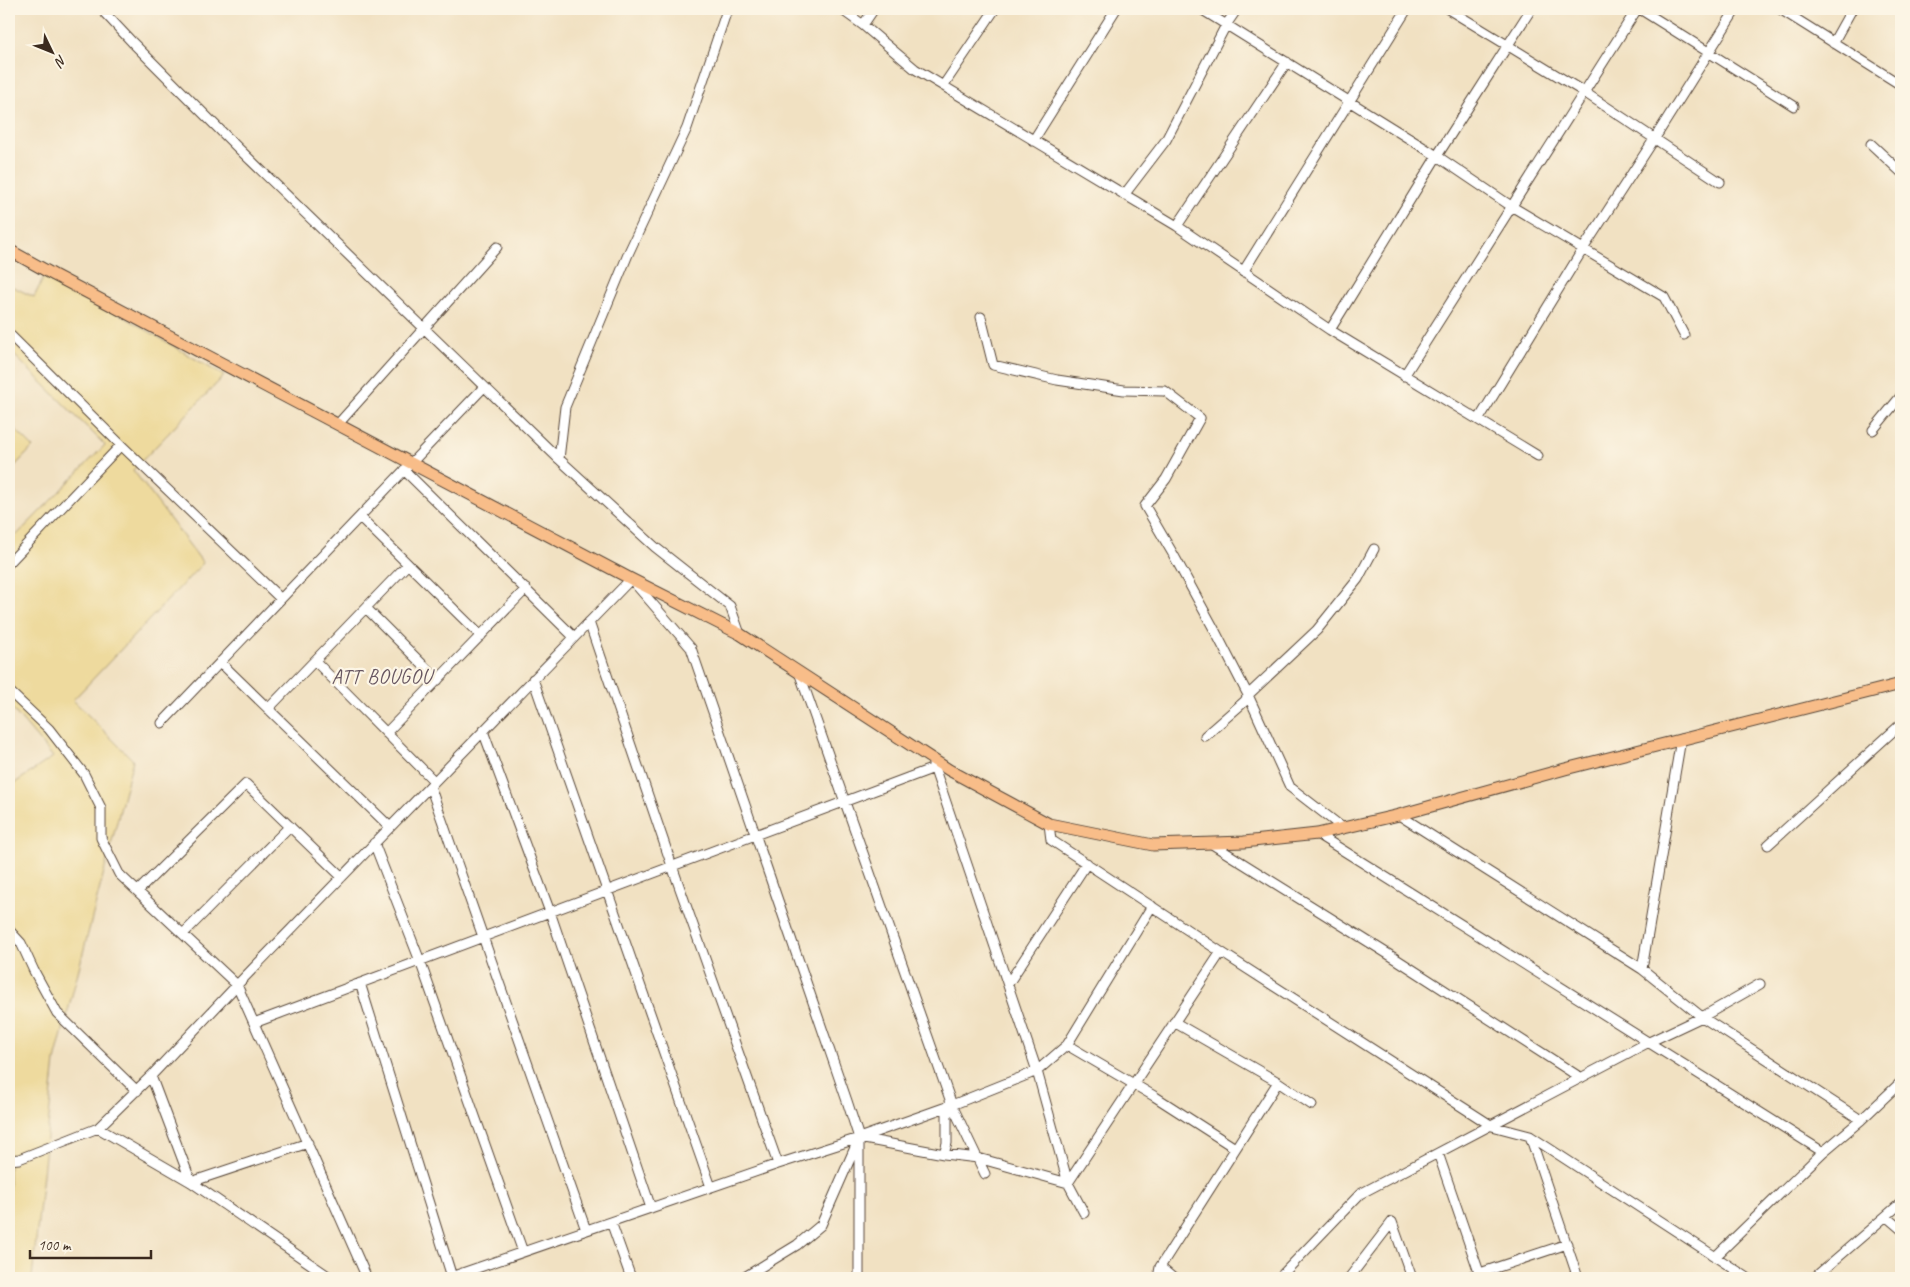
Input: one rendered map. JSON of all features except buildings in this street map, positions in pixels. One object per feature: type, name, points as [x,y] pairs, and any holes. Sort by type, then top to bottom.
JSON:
[{"type":"main road","points":[[9,250],[338,424],[408,466],[740,634],[949,770],[1049,824],[1153,845],[1244,842],[1317,834],[1400,815],[1681,739],[1901,684]]},
{"type":"street","points":[[101,9],[139,49],[559,459],[655,547],[730,606],[740,634]]},
{"type":"street","points":[[559,459],[565,407],[629,252],[687,128],[726,13],[730,9]]},
{"type":"street","points":[[841,9],[915,69],[1177,226],[1242,272],[1330,330],[1538,456]]},
{"type":"street","points":[[863,25],[874,9]]},
{"type":"street","points":[[943,86],[995,9]]},
{"type":"street","points":[[1033,141],[1116,9]]},
{"type":"street","points":[[1201,9],[1437,156],[1511,206],[1664,298],[1684,335]]},
{"type":"street","points":[[1124,195],[1166,140],[1226,25],[1237,9]]},
{"type":"street","points":[[1242,272],[1407,9]]},
{"type":"street","points":[[1448,9],[1584,92],[1720,182]]},
{"type":"street","points":[[1330,330],[1437,156],[1531,9]]},
{"type":"street","points":[[1404,376],[1511,206],[1639,9],[1794,106]]},
{"type":"street","points":[[1479,419],[1583,249],[1736,9]]},
{"type":"street","points":[[1780,9],[1901,85]]},
{"type":"street","points":[[1833,43],[1852,9]]},
{"type":"street","points":[[1177,226],[1287,62]]},
{"type":"street","points":[[1871,144],[1901,172]]},
{"type":"street","points":[[338,424],[497,247]]},
{"type":"street","points":[[981,317],[993,365],[1057,380],[1124,390],[1164,391],[1200,418],[1166,479],[1145,506],[1195,591],[1248,694],[1290,788],[1343,828]]},
{"type":"street","points":[[9,334],[281,599]]},
{"type":"street","points":[[162,722],[484,387]]},
{"type":"street","points":[[1872,430],[1901,396]]},
{"type":"street","points":[[9,563],[121,445]]},
{"type":"street","points":[[408,466],[526,590],[574,637]]},
{"type":"street","points":[[360,516],[481,636]]},
{"type":"street","points":[[1205,736],[1245,701],[1248,694],[1317,630],[1358,579],[1374,549]]},
{"type":"street","points":[[268,709],[408,564]]},
{"type":"street","points":[[9,1160],[19,1159],[98,1128],[137,1091],[342,876],[631,579],[691,648],[859,1138],[859,1278]]},
{"type":"street","points":[[386,733],[526,590]]},
{"type":"street","points":[[366,609],[438,680]]},
{"type":"street","points":[[589,622],[672,866],[778,1164]]},
{"type":"street","points":[[315,661],[386,733],[432,784],[483,937],[586,1230]]},
{"type":"street","points":[[220,662],[390,827]]},
{"type":"street","points":[[799,672],[950,1105],[985,1174]]},
{"type":"street","points":[[533,680],[711,1187]]},
{"type":"street","points":[[9,690],[49,729],[84,774],[101,808],[101,838],[119,874],[237,985],[367,1278]]},
{"type":"street","points":[[1768,845],[1901,724]]},
{"type":"street","points":[[483,731],[550,912],[651,1208]]},
{"type":"street","points":[[1642,969],[1681,739]]},
{"type":"street","points":[[930,757],[1037,1071],[1068,1183],[1084,1213]]},
{"type":"street","points":[[254,1023],[934,768]]},
{"type":"street","points":[[138,891],[246,784],[342,876]]},
{"type":"street","points":[[1400,815],[1642,969],[1702,1017],[1861,1120]]},
{"type":"street","points":[[1049,824],[1051,840],[1221,952],[1492,1126],[1530,1136],[1745,1278]]},
{"type":"street","points":[[184,934],[290,826]]},
{"type":"street","points":[[1317,834],[1823,1152]]},
{"type":"street","points":[[374,843],[420,961],[523,1252]]},
{"type":"street","points":[[1212,844],[1581,1078]]},
{"type":"street","points":[[1008,984],[1087,864]]},
{"type":"street","points":[[360,983],[450,1278],[778,1164],[859,1138],[1037,1071],[1067,1045],[1152,906]]},
{"type":"street","points":[[9,930],[21,943],[57,1013],[137,1091]]},
{"type":"street","points":[[1068,1183],[1221,952]]},
{"type":"street","points":[[1279,1278],[1360,1194],[1649,1042],[1702,1017],[1760,984]]},
{"type":"street","points":[[1174,1022],[1278,1082],[1312,1105]]},
{"type":"street","points":[[1067,1045],[1235,1148]]},
{"type":"street","points":[[151,1076],[191,1182]]},
{"type":"street","points":[[1158,1278],[1160,1267],[1278,1082]]},
{"type":"street","points":[[1715,1257],[1823,1152],[1900,1087]]},
{"type":"street","points":[[944,1154],[947,1143],[950,1105]]},
{"type":"street","points":[[98,1128],[191,1182],[331,1278]]},
{"type":"street","points":[[1530,1136],[1578,1278]]},
{"type":"street","points":[[859,1138],[944,1154],[978,1158],[1068,1183]]},
{"type":"street","points":[[743,1278],[797,1245],[822,1225],[859,1138]]},
{"type":"street","points":[[191,1182],[308,1143]]},
{"type":"street","points":[[1438,1153],[1480,1276]]},
{"type":"street","points":[[1814,1278],[1901,1203]]},
{"type":"street","points":[[1887,1216],[1901,1229]]},
{"type":"street","points":[[611,1222],[631,1278]]},
{"type":"street","points":[[1349,1278],[1392,1222],[1412,1278]]},
{"type":"street","points":[[1465,1278],[1480,1276],[1567,1244]]},
{"type":"street","points":[[1160,1267],[1173,1278]]},
{"type":"sand","points":[[47,271],[224,376],[133,470],[203,563],[73,700],[133,760],[55,1061],[32,1278],[9,1278],[9,787],[53,757],[9,705],[9,543],[105,445],[9,350],[9,285],[34,297]]},
{"type":"sand","points":[[9,423],[33,447],[9,472]]},
{"type":"district","name":"ATT BOUGOU","points":[[382,676]]}]
